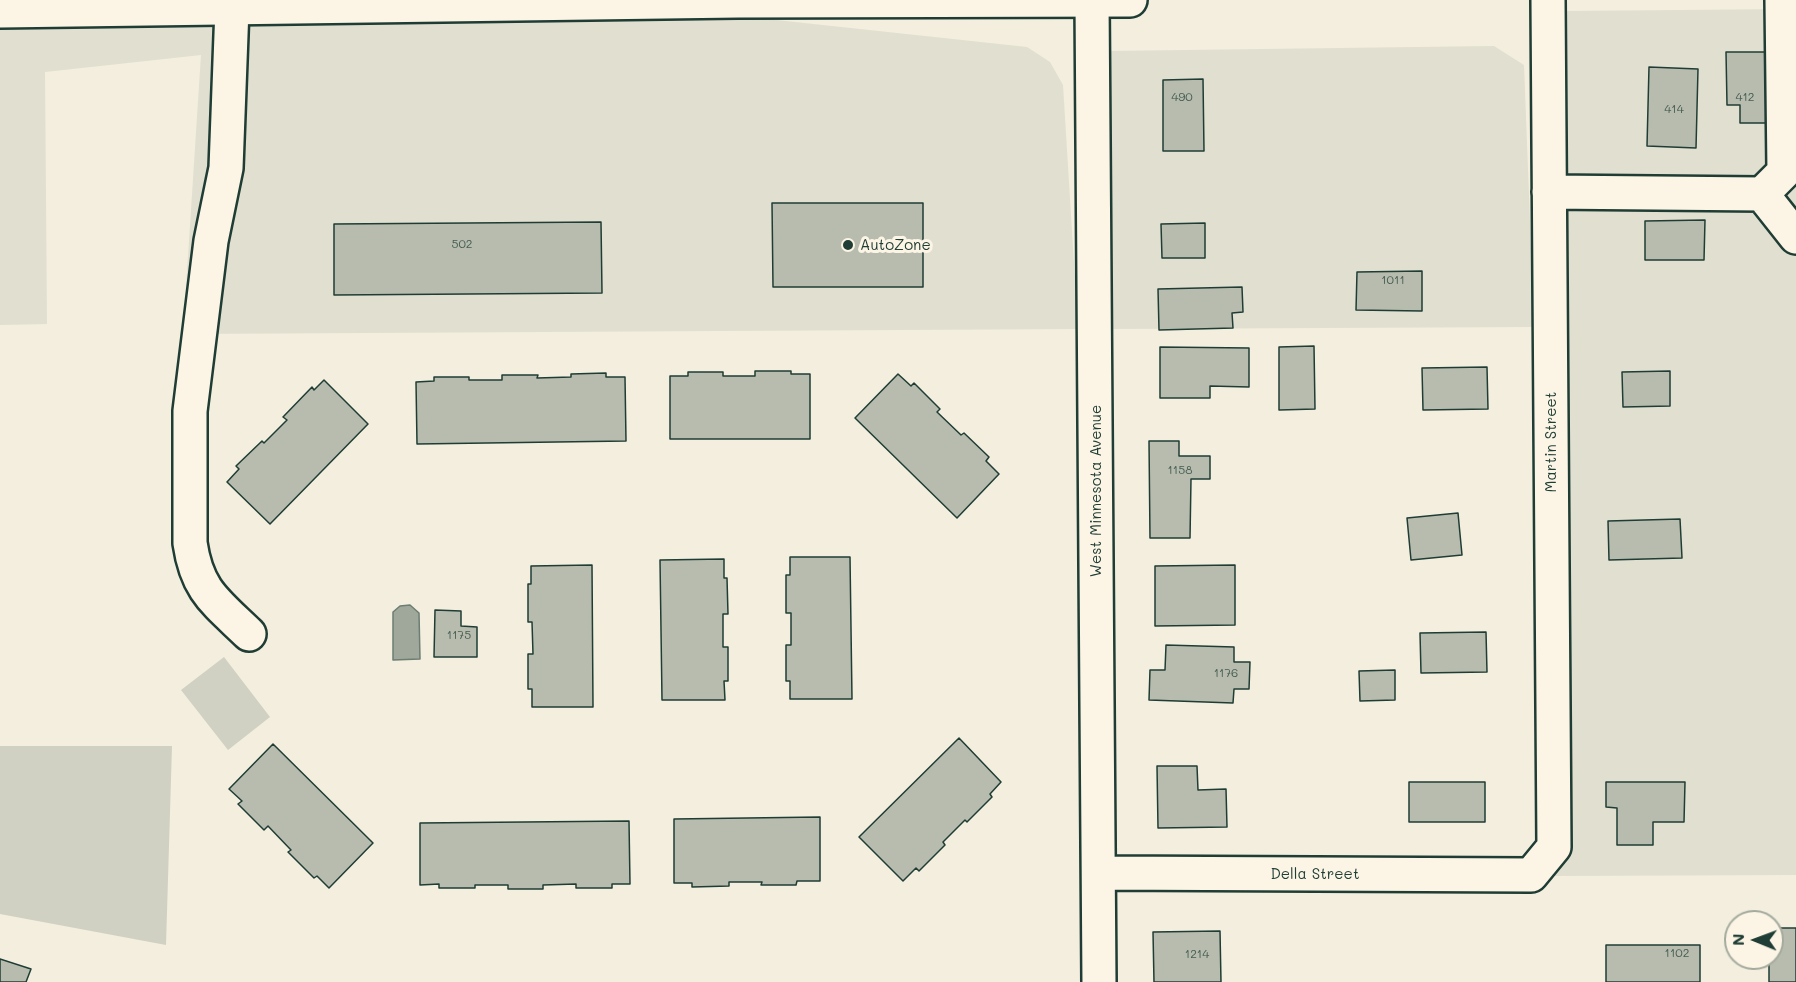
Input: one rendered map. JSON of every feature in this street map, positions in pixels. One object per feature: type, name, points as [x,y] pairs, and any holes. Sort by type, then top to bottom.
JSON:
[{"type":"main road","name":"West Minnesota Avenue","points":[[1092,0],[1099,982]]},
{"type":"main road","points":[[0,11],[750,1],[1130,0]]},
{"type":"main road","name":"Martin Street","points":[[1531,875],[1554,847],[1548,0]]},
{"type":"main road","points":[[1550,192],[1762,194],[1784,172],[1782,0]]},
{"type":"main road","points":[[232,8],[226,168],[211,241],[190,411],[190,543],[192,559],[204,588],[211,598],[249,634]]},
{"type":"main road","points":[[1762,194],[1796,237]]},
{"type":"main road","name":"Della Street","points":[[1100,873],[1531,875]]},
{"type":"shaded area","points":[[1796,9],[1796,875],[1552,876],[1568,856],[1571,847],[1565,11]]},
{"type":"shaded area","points":[[739,16],[1027,47],[1050,62],[1063,85],[1078,329],[183,334],[201,55],[45,72],[47,324],[0,325],[0,26]]},
{"type":"shaded area","points":[[1494,46],[1524,65],[1534,327],[1112,329],[1108,51]]},
{"type":"shaded area","points":[[410,605],[419,613],[420,659],[393,660],[393,612],[400,606]]},
{"type":"shaded area","points":[[224,657],[270,717],[228,750],[181,690]]},
{"type":"shaded area","points":[[0,746],[172,746],[166,945],[0,914]]},
{"type":"building","points":[[1726,52],[1767,52],[1767,123],[1740,123],[1740,105],[1727,105]]},
{"type":"building","points":[[1649,67],[1698,69],[1696,148],[1647,146]]},
{"type":"building","points":[[1203,79],[1204,151],[1163,151],[1163,80]]},
{"type":"building","name":"AutoZone","points":[[772,203],[923,203],[923,287],[773,287]]},
{"type":"building","points":[[1705,220],[1704,260],[1645,260],[1645,221]]},
{"type":"building","points":[[601,222],[602,293],[334,295],[334,224]]},
{"type":"building","points":[[1205,223],[1205,258],[1162,258],[1161,224]]},
{"type":"building","points":[[1422,271],[1422,311],[1356,310],[1357,272]]},
{"type":"building","points":[[1242,287],[1243,312],[1232,313],[1233,328],[1159,330],[1158,289]]},
{"type":"building","points":[[1314,346],[1315,409],[1279,410],[1279,347]]},
{"type":"building","points":[[1160,347],[1249,348],[1249,387],[1210,386],[1210,398],[1160,398]]},
{"type":"building","points":[[1487,367],[1488,409],[1423,410],[1422,368]]},
{"type":"building","points":[[755,371],[791,371],[791,374],[810,374],[810,439],[670,439],[670,376],[688,376],[688,372],[723,372],[723,376],[755,376]]},
{"type":"building","points":[[1670,371],[1670,406],[1623,407],[1622,372]]},
{"type":"building","points":[[606,373],[606,377],[625,377],[626,441],[417,444],[416,382],[434,381],[434,377],[502,380],[502,375],[538,375],[537,378]]},
{"type":"building","points":[[898,374],[911,386],[914,383],[940,409],[937,412],[989,457],[986,461],[999,474],[957,518],[855,418]]},
{"type":"building","points":[[324,380],[368,424],[270,524],[227,482],[239,469],[236,466],[287,420],[283,417],[312,387],[314,390]]},
{"type":"building","points":[[1149,441],[1179,441],[1179,456],[1210,456],[1210,479],[1191,479],[1190,538],[1150,538]]},
{"type":"building","points":[[1458,513],[1462,555],[1411,560],[1407,518]]},
{"type":"building","points":[[1680,519],[1682,558],[1609,560],[1608,521]]},
{"type":"building","points":[[790,557],[850,557],[852,699],[790,699],[790,681],[786,681],[786,645],[791,645],[791,613],[786,613],[786,575],[790,575]]},
{"type":"building","points":[[724,559],[728,614],[723,614],[723,647],[728,647],[728,681],[724,681],[725,700],[662,700],[660,560]]},
{"type":"building","points":[[592,565],[593,707],[532,707],[532,689],[528,689],[528,654],[533,654],[532,622],[528,622],[528,584],[531,584],[531,566]]},
{"type":"building","points":[[1235,565],[1235,625],[1155,626],[1155,566]]},
{"type":"building","points":[[435,610],[461,611],[461,626],[477,627],[477,657],[434,657]]},
{"type":"building","points":[[1486,632],[1487,672],[1421,673],[1420,633]]},
{"type":"building","points":[[1166,645],[1234,647],[1234,662],[1250,662],[1249,689],[1234,689],[1233,703],[1149,700],[1150,670],[1165,670]]},
{"type":"building","points":[[1395,670],[1395,700],[1360,701],[1359,671]]},
{"type":"building","points":[[959,738],[1001,782],[990,794],[992,797],[943,842],[945,845],[919,871],[916,868],[903,881],[859,837]]},
{"type":"building","points":[[273,744],[373,843],[329,888],[317,876],[314,878],[288,852],[291,850],[268,826],[264,830],[238,804],[242,801],[229,789]]},
{"type":"building","points":[[1157,766],[1197,766],[1198,790],[1226,789],[1227,827],[1158,828]]},
{"type":"building","points":[[1409,782],[1485,782],[1485,822],[1409,822]]},
{"type":"building","points":[[1606,782],[1685,782],[1684,822],[1653,822],[1653,845],[1617,845],[1617,808],[1606,807]]},
{"type":"building","points":[[820,817],[820,881],[797,881],[796,885],[729,882],[729,886],[692,887],[692,883],[674,883],[674,819]]},
{"type":"building","points":[[629,821],[630,884],[612,884],[612,888],[576,888],[576,884],[543,885],[543,889],[508,889],[508,885],[439,888],[439,884],[420,885],[420,823]]},
{"type":"building","points":[[1784,928],[1796,928],[1796,982],[1769,982],[1769,970],[1784,970]]},
{"type":"building","points":[[1220,931],[1221,982],[1154,982],[1153,932]]},
{"type":"building","points":[[1606,945],[1700,945],[1700,982],[1606,982]]},
{"type":"building","points":[[0,959],[31,969],[26,982],[0,982]]},
{"type":"place","name":"AutoZone","points":[[848,245]]}]
